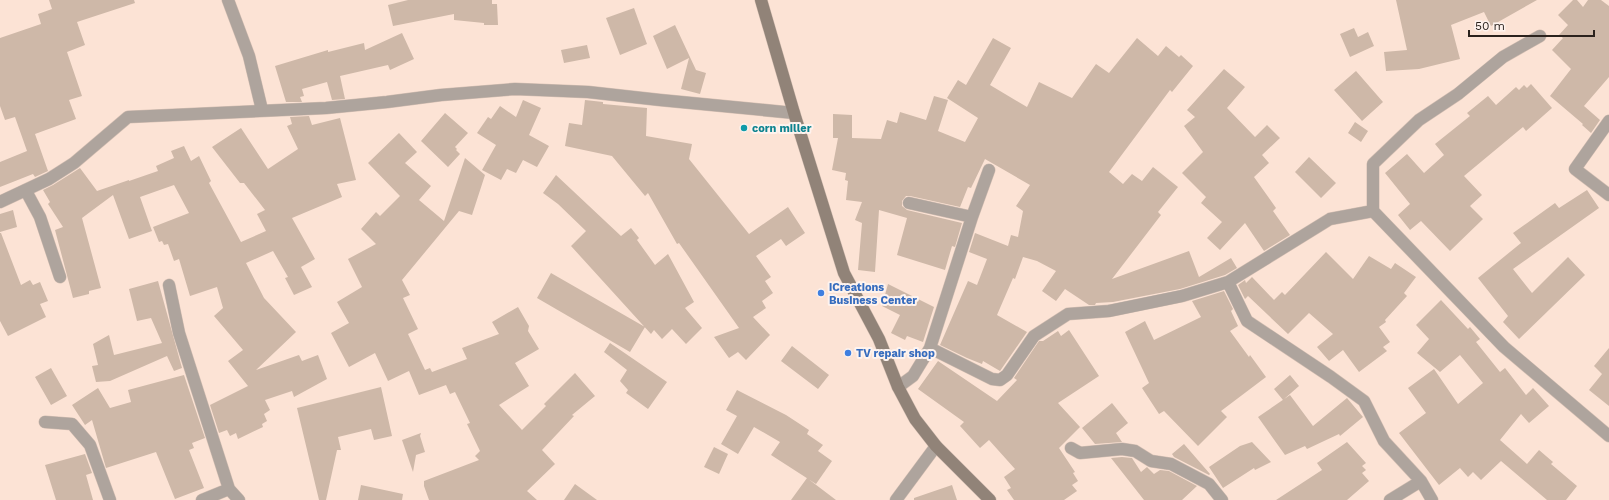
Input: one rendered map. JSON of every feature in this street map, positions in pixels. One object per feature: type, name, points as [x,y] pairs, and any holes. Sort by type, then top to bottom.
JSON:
[{"type":"main road","points":[[761,0],[794,113],[844,273],[879,339],[898,387],[915,419],[936,446],[990,500]]},
{"type":"street","points":[[228,0],[250,56],[262,110]]},
{"type":"street","points":[[1540,36],[1504,57],[1458,94],[1419,120],[1373,164],[1373,211],[1504,347],[1609,436]]},
{"type":"street","points":[[0,202],[26,191],[74,163],[128,117],[326,108],[441,95],[515,89],[588,92],[794,113]]},
{"type":"street","points":[[1609,121],[1575,169],[1609,195]]},
{"type":"street","points":[[898,387],[913,376],[930,348],[972,217],[989,170]]},
{"type":"street","points":[[26,191],[40,217],[60,277]]},
{"type":"street","points":[[908,203],[972,217]]},
{"type":"street","points":[[930,348],[992,379],[1000,380],[1007,375],[1034,336],[1068,314],[1109,311],[1182,296],[1228,282],[1330,218],[1373,211]]},
{"type":"street","points":[[1228,282],[1247,321],[1364,401],[1384,440],[1422,481],[1432,500]]},
{"type":"street","points":[[169,285],[179,333],[229,490],[239,500]]},
{"type":"street","points":[[45,422],[72,424],[86,440],[90,445],[110,500]]},
{"type":"street","points":[[896,500],[936,446]]},
{"type":"street","points":[[1071,448],[1080,453],[1122,449],[1135,451],[1151,461],[1171,464],[1209,484],[1222,500]]},
{"type":"street","points":[[1390,500],[1422,481]]},
{"type":"street","points":[[202,500],[229,490]]},
{"type":"building","points":[[49,0],[134,0],[135,3],[77,22],[85,45],[67,52],[82,96],[69,100],[76,119],[35,134],[48,171],[35,177],[33,174],[0,187],[0,162],[27,151],[15,117],[5,120],[0,106],[0,38],[41,24],[38,14],[52,9]]},
{"type":"building","points":[[408,0],[492,0],[492,4],[497,4],[498,25],[484,25],[484,23],[454,20],[454,14],[393,26],[388,5]]},
{"type":"building","points":[[1396,0],[1537,0],[1491,26],[1484,12],[1451,25],[1460,59],[1419,69],[1386,71],[1384,52],[1407,50]]},
{"type":"building","points":[[1573,0],[1577,0],[1583,7],[1588,0],[1601,0],[1609,6],[1609,77],[1584,106],[1600,120],[1591,133],[1582,125],[1583,124],[1550,96],[1571,69],[1552,50],[1563,38],[1559,35],[1568,25],[1558,15]]},
{"type":"building","points":[[634,8],[647,44],[620,55],[606,18]]},
{"type":"building","points":[[675,25],[696,70],[706,73],[700,94],[681,89],[689,58],[667,69],[653,36]]},
{"type":"building","points":[[1354,28],[1358,37],[1368,32],[1374,46],[1350,57],[1340,34]]},
{"type":"building","points":[[402,33],[414,59],[390,70],[388,65],[340,76],[345,99],[332,100],[327,82],[302,89],[304,96],[300,97],[302,102],[286,102],[275,66],[328,50],[328,52],[364,43],[365,50]]},
{"type":"building","points":[[993,38],[1011,48],[990,85],[1027,107],[1039,82],[1072,98],[1096,64],[1109,73],[1137,38],[1158,56],[1166,46],[1179,57],[1181,55],[1193,66],[1172,92],[1170,90],[1109,172],[1123,184],[1132,174],[1142,181],[1153,167],[1178,187],[1158,212],[1161,215],[1112,279],[1189,251],[1199,277],[1231,258],[1237,268],[1225,275],[1180,289],[1113,302],[1089,305],[1065,289],[1056,301],[1042,291],[1056,271],[1037,261],[1023,257],[1015,279],[1013,278],[997,315],[1027,332],[1000,371],[983,361],[982,364],[967,358],[940,345],[968,281],[977,285],[987,259],[969,252],[975,233],[1008,246],[1011,235],[1018,237],[1023,211],[1016,206],[1030,185],[985,159],[971,188],[968,187],[960,207],[910,196],[906,196],[902,201],[902,206],[907,210],[962,223],[955,247],[952,246],[945,270],[897,255],[907,218],[879,210],[875,272],[858,270],[862,223],[855,220],[862,202],[846,200],[848,181],[845,180],[846,173],[832,170],[838,138],[833,138],[833,114],[852,115],[852,138],[881,139],[887,120],[897,123],[900,112],[926,120],[934,96],[948,100],[938,131],[965,142],[978,118],[947,98],[958,80],[966,85]]},
{"type":"building","points":[[587,45],[590,58],[564,63],[561,50]]},
{"type":"building","points":[[1224,69],[1245,87],[1227,108],[1255,137],[1267,125],[1280,138],[1262,155],[1269,163],[1254,177],[1276,208],[1273,211],[1290,235],[1264,251],[1245,223],[1220,250],[1207,238],[1222,222],[1201,203],[1206,197],[1182,173],[1203,152],[1184,126],[1195,117],[1187,110]]},
{"type":"building","points":[[1356,71],[1383,102],[1362,121],[1334,90]]},
{"type":"building","points":[[1531,84],[1552,108],[1526,131],[1523,127],[1464,176],[1482,195],[1470,206],[1483,219],[1450,251],[1421,221],[1410,230],[1398,215],[1410,204],[1385,173],[1407,154],[1424,173],[1444,155],[1435,144],[1470,116],[1467,113],[1488,96],[1496,105],[1516,87],[1519,90],[1524,85],[1527,88]]},
{"type":"building","points":[[523,100],[541,108],[529,135],[549,146],[537,167],[523,160],[516,173],[507,169],[501,180],[482,170],[496,145],[477,133],[488,117],[491,119],[500,106],[516,117]]},
{"type":"building","points":[[585,100],[603,102],[603,104],[647,108],[646,136],[692,144],[689,159],[749,234],[788,207],[805,233],[786,246],[781,239],[756,256],[771,277],[765,281],[773,293],[762,301],[766,308],[753,317],[770,335],[746,360],[738,352],[729,358],[714,337],[739,328],[679,243],[677,244],[648,193],[645,196],[612,156],[565,146],[569,123],[582,125]]},
{"type":"building","points":[[445,113],[468,133],[455,147],[460,154],[448,167],[421,141]]},
{"type":"building","points":[[309,116],[312,125],[340,118],[356,180],[337,184],[342,197],[292,218],[315,259],[301,267],[312,287],[294,295],[285,278],[288,277],[273,251],[246,263],[264,298],[296,332],[256,370],[299,355],[302,361],[318,355],[327,379],[294,397],[292,391],[265,400],[270,410],[264,414],[267,421],[262,424],[263,427],[238,439],[236,433],[230,436],[227,430],[219,433],[210,405],[248,386],[228,361],[243,350],[214,316],[223,308],[217,287],[190,296],[179,259],[174,261],[168,244],[164,245],[162,241],[159,242],[153,227],[189,213],[174,185],[140,197],[152,231],[129,239],[113,195],[82,218],[101,288],[89,291],[89,294],[73,298],[55,230],[63,227],[48,204],[50,202],[43,190],[80,168],[97,191],[158,171],[156,166],[174,158],[171,151],[184,146],[191,161],[199,156],[211,181],[209,183],[241,242],[266,231],[257,214],[265,210],[244,183],[240,183],[212,147],[241,128],[268,169],[298,149],[287,126],[292,124],[290,117]]},
{"type":"building","points":[[1355,122],[1368,131],[1361,142],[1348,133]]},
{"type":"building","points":[[399,133],[417,152],[405,163],[431,186],[419,200],[444,221],[465,158],[485,175],[472,215],[459,211],[402,280],[410,295],[403,298],[418,329],[408,334],[425,370],[430,368],[432,372],[467,359],[462,348],[499,334],[492,322],[518,307],[529,326],[528,331],[539,349],[515,363],[529,386],[499,405],[522,430],[546,406],[544,404],[575,373],[595,396],[572,415],[574,416],[542,450],[555,464],[527,491],[537,500],[429,500],[424,486],[424,481],[479,460],[475,456],[480,451],[467,424],[470,423],[455,392],[450,394],[446,385],[419,395],[409,371],[388,381],[375,353],[349,367],[331,333],[349,323],[337,302],[362,287],[348,259],[376,244],[361,229],[376,212],[380,216],[400,196],[368,163]]},
{"type":"building","points":[[1309,157],[1336,183],[1321,198],[1295,172]]},
{"type":"building","points":[[556,175],[621,236],[631,228],[639,238],[637,240],[655,265],[668,254],[694,302],[685,308],[702,328],[686,344],[672,329],[662,339],[654,330],[651,334],[571,246],[586,231],[558,204],[543,193]]},
{"type":"building","points":[[1587,190],[1599,208],[1513,269],[1532,293],[1568,257],[1585,275],[1519,339],[1503,322],[1508,316],[1478,278],[1521,243],[1513,233],[1555,203],[1559,208]]},
{"type":"building","points":[[13,210],[17,227],[0,232],[0,214]]},
{"type":"building","points":[[0,233],[21,285],[30,280],[33,285],[40,282],[48,301],[40,304],[46,317],[8,336],[0,321]]},
{"type":"building","points":[[1326,252],[1353,279],[1369,256],[1391,269],[1395,263],[1416,277],[1404,293],[1407,296],[1385,320],[1386,322],[1379,327],[1390,342],[1383,347],[1387,351],[1359,372],[1343,350],[1329,361],[1317,347],[1333,334],[1309,313],[1288,334],[1248,296],[1245,299],[1238,285],[1245,280],[1246,283],[1252,277],[1274,300],[1282,292],[1285,295]]},
{"type":"building","points":[[551,273],[645,327],[630,352],[537,298]]},
{"type":"building","points":[[158,281],[182,368],[174,371],[167,356],[110,381],[96,382],[92,366],[98,365],[93,344],[109,335],[114,355],[162,343],[151,318],[137,321],[129,289]]},
{"type":"building","points":[[888,284],[934,307],[923,342],[907,336],[905,340],[891,333],[900,315],[882,306]]},
{"type":"building","points":[[1224,291],[1233,309],[1231,311],[1238,326],[1230,331],[1266,377],[1221,411],[1227,417],[1198,446],[1164,411],[1159,414],[1142,388],[1149,383],[1125,332],[1145,321],[1154,340],[1201,317],[1192,301]]},
{"type":"building","points":[[1441,300],[1468,329],[1470,327],[1480,339],[1476,342],[1500,372],[1505,368],[1526,395],[1533,388],[1549,406],[1529,423],[1521,414],[1500,440],[1527,464],[1539,450],[1553,462],[1551,464],[1577,486],[1566,500],[1547,500],[1501,461],[1481,480],[1473,472],[1468,477],[1460,468],[1439,485],[1399,433],[1426,413],[1408,388],[1434,369],[1458,404],[1483,383],[1460,355],[1440,372],[1417,353],[1429,339],[1416,325]]},
{"type":"building","points":[[1069,330],[1099,376],[1058,403],[1080,427],[1059,448],[1075,472],[1073,473],[1078,481],[1072,485],[1077,491],[1064,500],[1014,500],[1007,490],[1011,488],[1004,477],[1015,469],[989,440],[980,448],[960,426],[964,422],[918,389],[938,361],[997,401],[1017,380],[1014,378],[1039,341],[1043,341],[1058,331],[1061,336]]},
{"type":"building","points":[[610,343],[667,382],[648,409],[626,393],[628,390],[620,381],[627,370],[604,352]]},
{"type":"building","points":[[792,346],[829,375],[818,389],[781,361]]},
{"type":"building","points":[[1609,348],[1609,406],[1589,390],[1602,374],[1594,366]]},
{"type":"building","points":[[51,368],[67,396],[51,405],[35,377]]},
{"type":"building","points":[[184,375],[205,438],[192,443],[194,448],[189,450],[204,488],[175,499],[156,452],[106,468],[92,420],[85,425],[72,405],[98,388],[110,408],[131,402],[128,390]]},
{"type":"building","points":[[1290,375],[1299,386],[1283,400],[1274,389]]},
{"type":"building","points":[[381,387],[392,436],[374,440],[371,429],[338,437],[341,450],[337,450],[326,500],[319,500],[297,408]]},
{"type":"building","points":[[737,390],[786,415],[809,430],[807,434],[823,445],[818,451],[832,461],[816,484],[771,455],[780,442],[754,427],[738,454],[721,444],[737,416],[726,410]]},
{"type":"building","points":[[1290,395],[1313,426],[1347,398],[1363,417],[1340,436],[1339,434],[1307,449],[1305,446],[1285,455],[1258,417]]},
{"type":"building","points":[[1112,403],[1128,423],[1116,433],[1122,442],[1095,444],[1082,428]]},
{"type":"building","points":[[421,433],[420,436],[425,452],[416,455],[413,472],[402,440]]},
{"type":"building","points":[[1252,442],[1271,462],[1255,470],[1254,468],[1223,488],[1209,467],[1240,446]]},
{"type":"building","points":[[1347,442],[1366,463],[1362,466],[1366,470],[1362,473],[1369,481],[1347,500],[1276,500],[1322,470],[1317,463]]},
{"type":"building","points":[[1184,444],[1210,474],[1209,475],[1174,457],[1172,454]]},
{"type":"building","points":[[714,447],[728,454],[719,474],[704,467]]},
{"type":"building","points":[[85,454],[92,473],[86,475],[93,500],[56,500],[45,465]]},
{"type":"building","points":[[1111,458],[1132,458],[1141,472],[1147,467],[1154,474],[1160,470],[1169,471],[1197,486],[1182,500],[1144,500]]},
{"type":"building","points":[[807,478],[836,500],[791,500]]},
{"type":"building","points":[[575,484],[597,500],[564,500]]},
{"type":"building","points":[[361,485],[403,494],[402,500],[358,500]]},
{"type":"building","points":[[952,485],[957,500],[914,500],[914,498]]},
{"type":"place","name":"corn miller","points":[[744,128]]},
{"type":"place","name":"iCreations Business Center","points":[[821,293]]},
{"type":"place","name":"TV repair shop","points":[[848,353]]}]
